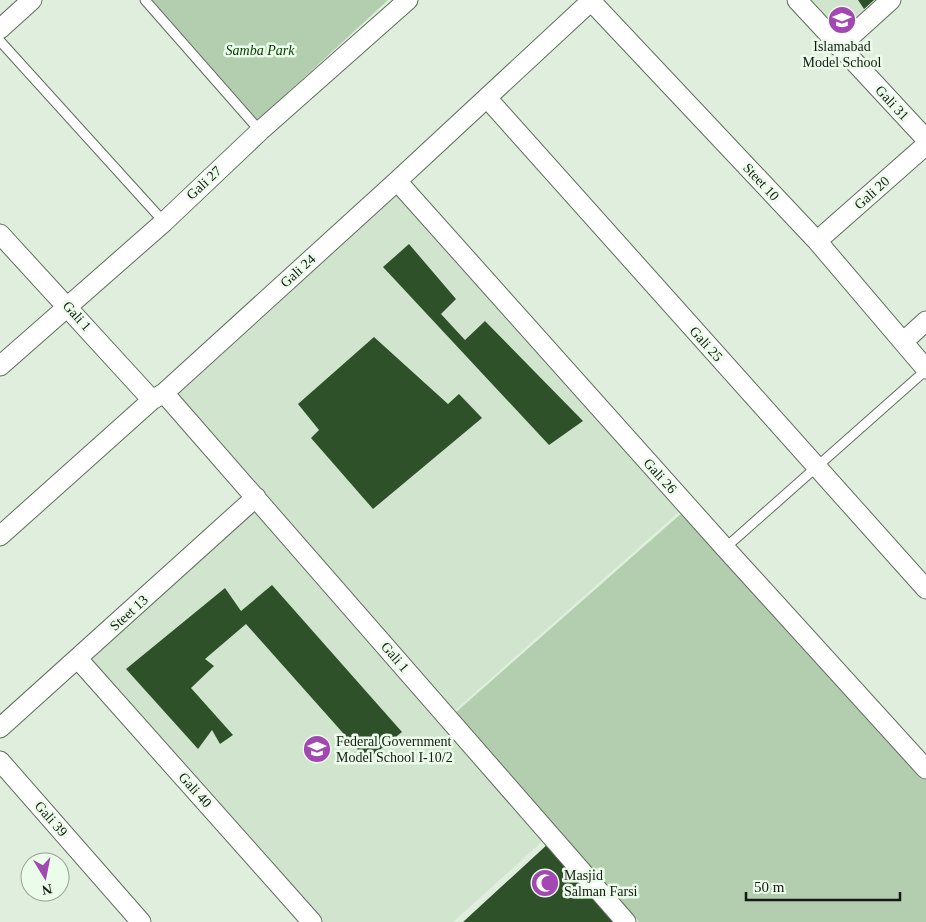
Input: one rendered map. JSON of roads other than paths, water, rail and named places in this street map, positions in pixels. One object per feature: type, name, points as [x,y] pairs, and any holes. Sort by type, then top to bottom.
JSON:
[{"type":"street","points":[[0,29],[32,0]]},
{"type":"street","name":"Gali 24","points":[[0,536],[397,181],[591,0]]},
{"type":"street","name":"Steet 10","points":[[591,0],[817,241],[926,369]]},
{"type":"street","name":"Gali 31","points":[[797,0],[926,139]]},
{"type":"street","points":[[839,47],[891,0]]},
{"type":"street","name":"Gali 27","points":[[0,366],[164,222],[260,131],[402,2]]},
{"type":"street","name":"Gali 25","points":[[487,98],[926,589]]},
{"type":"street","name":"Gali 20","points":[[817,241],[926,145]]},
{"type":"street","name":"Gali 26","points":[[397,181],[725,548],[926,769]]},
{"type":"street","name":"Gali 1","points":[[0,234],[256,497],[626,922]]},
{"type":"street","points":[[903,342],[926,321]]},
{"type":"street","name":"Steet 13","points":[[0,728],[256,497]]},
{"type":"street","name":"Gali 40","points":[[78,659],[312,922]]},
{"type":"street","name":"Gali 39","points":[[0,761],[141,922]]},
{"type":"lane","points":[[145,0],[260,131]]},
{"type":"lane","points":[[0,41],[164,222]]},
{"type":"lane","points":[[725,548],[926,369]]},
{"type":"place","name":"Islamabad Model School","points":[[842,20]]},
{"type":"place","name":"Federal Government Model School I-10/2","points":[[317,749]]},
{"type":"place","name":"Masjid Salman Farsi","points":[[545,883]]},
{"type":"park label","name":"Samba Park","points":[[260,50]]}]
